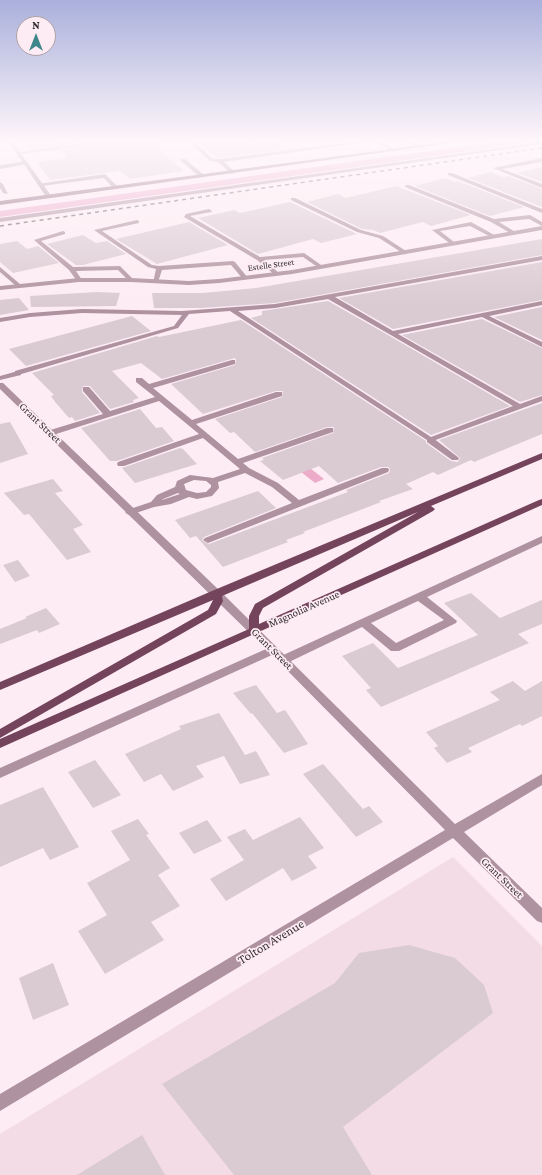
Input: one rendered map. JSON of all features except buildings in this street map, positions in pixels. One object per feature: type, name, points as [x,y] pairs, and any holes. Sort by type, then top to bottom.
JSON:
[{"type":"main road","points":[[0,686],[216,593],[542,456]]},
{"type":"main road","points":[[254,631],[254,616],[259,606],[470,486]]},
{"type":"main road","name":"Magnolia Avenue","points":[[0,744],[542,502]]},
{"type":"main road","points":[[0,734],[212,612],[218,601],[216,593]]},
{"type":"street","points":[[0,203],[49,196]]},
{"type":"street","points":[[0,220],[170,196]]},
{"type":"street","points":[[431,196],[493,221],[514,233]]},
{"type":"street","points":[[504,196],[542,211]]},
{"type":"street","points":[[293,199],[359,231],[381,238],[403,251]]},
{"type":"street","points":[[209,211],[188,216],[186,218],[259,259],[277,274]]},
{"type":"street","points":[[493,221],[522,216],[542,224]]},
{"type":"street","points":[[136,222],[97,230],[150,266],[159,268],[233,263],[246,278]]},
{"type":"street","points":[[452,243],[434,230],[471,224],[493,236]]},
{"type":"street","name":"Estelle Street","points":[[0,288],[79,280],[131,280],[189,283],[246,278],[321,267],[403,251],[542,228]]},
{"type":"street","points":[[63,233],[37,240],[71,269],[79,280]]},
{"type":"street","points":[[259,259],[304,255],[321,267]]},
{"type":"street","points":[[0,320],[30,315],[82,311],[187,313],[275,306],[542,258]]},
{"type":"street","points":[[71,269],[120,268],[131,280]]},
{"type":"street","points":[[155,282],[159,268]]},
{"type":"street","points":[[0,269],[18,285]]},
{"type":"street","points":[[328,296],[520,407]]},
{"type":"street","points":[[391,332],[542,303]]},
{"type":"street","points":[[232,310],[455,458]]},
{"type":"street","points":[[0,378],[176,327],[187,313]]},
{"type":"street","points":[[483,315],[542,345]]},
{"type":"street","points":[[148,387],[232,362]]},
{"type":"street","points":[[139,380],[246,470],[275,485],[298,504]]},
{"type":"street","name":"Grant Street","points":[[0,385],[130,512],[216,593],[542,917]]},
{"type":"street","points":[[86,389],[109,415]]},
{"type":"street","points":[[191,423],[278,394]]},
{"type":"street","points":[[50,433],[161,398]]},
{"type":"street","points":[[430,440],[542,398]]},
{"type":"street","points":[[237,462],[330,430]]},
{"type":"street","points":[[121,464],[205,435]]},
{"type":"street","points":[[183,492],[180,483],[193,477],[205,477],[213,481],[246,470]]},
{"type":"street","points":[[208,540],[385,470]]},
{"type":"street","points":[[130,512],[153,504],[168,502],[183,492],[197,496],[209,494],[215,488],[213,481]]},
{"type":"street","points":[[283,660],[542,540]]},
{"type":"street","points":[[364,623],[395,648],[452,621],[420,597]]},
{"type":"street","points":[[0,773],[273,650]]},
{"type":"street","name":"Tolton Avenue","points":[[0,1103],[542,779]]},
{"type":"shaded area","points":[[306,465],[324,479],[315,483],[296,468]]},
{"type":"shaded area","points":[[453,857],[542,946],[542,1175],[0,1175],[0,1134]]},
{"type":"waterway","points":[[0,214],[129,196]]},
{"type":"railway","points":[[0,226],[210,196]]}]
